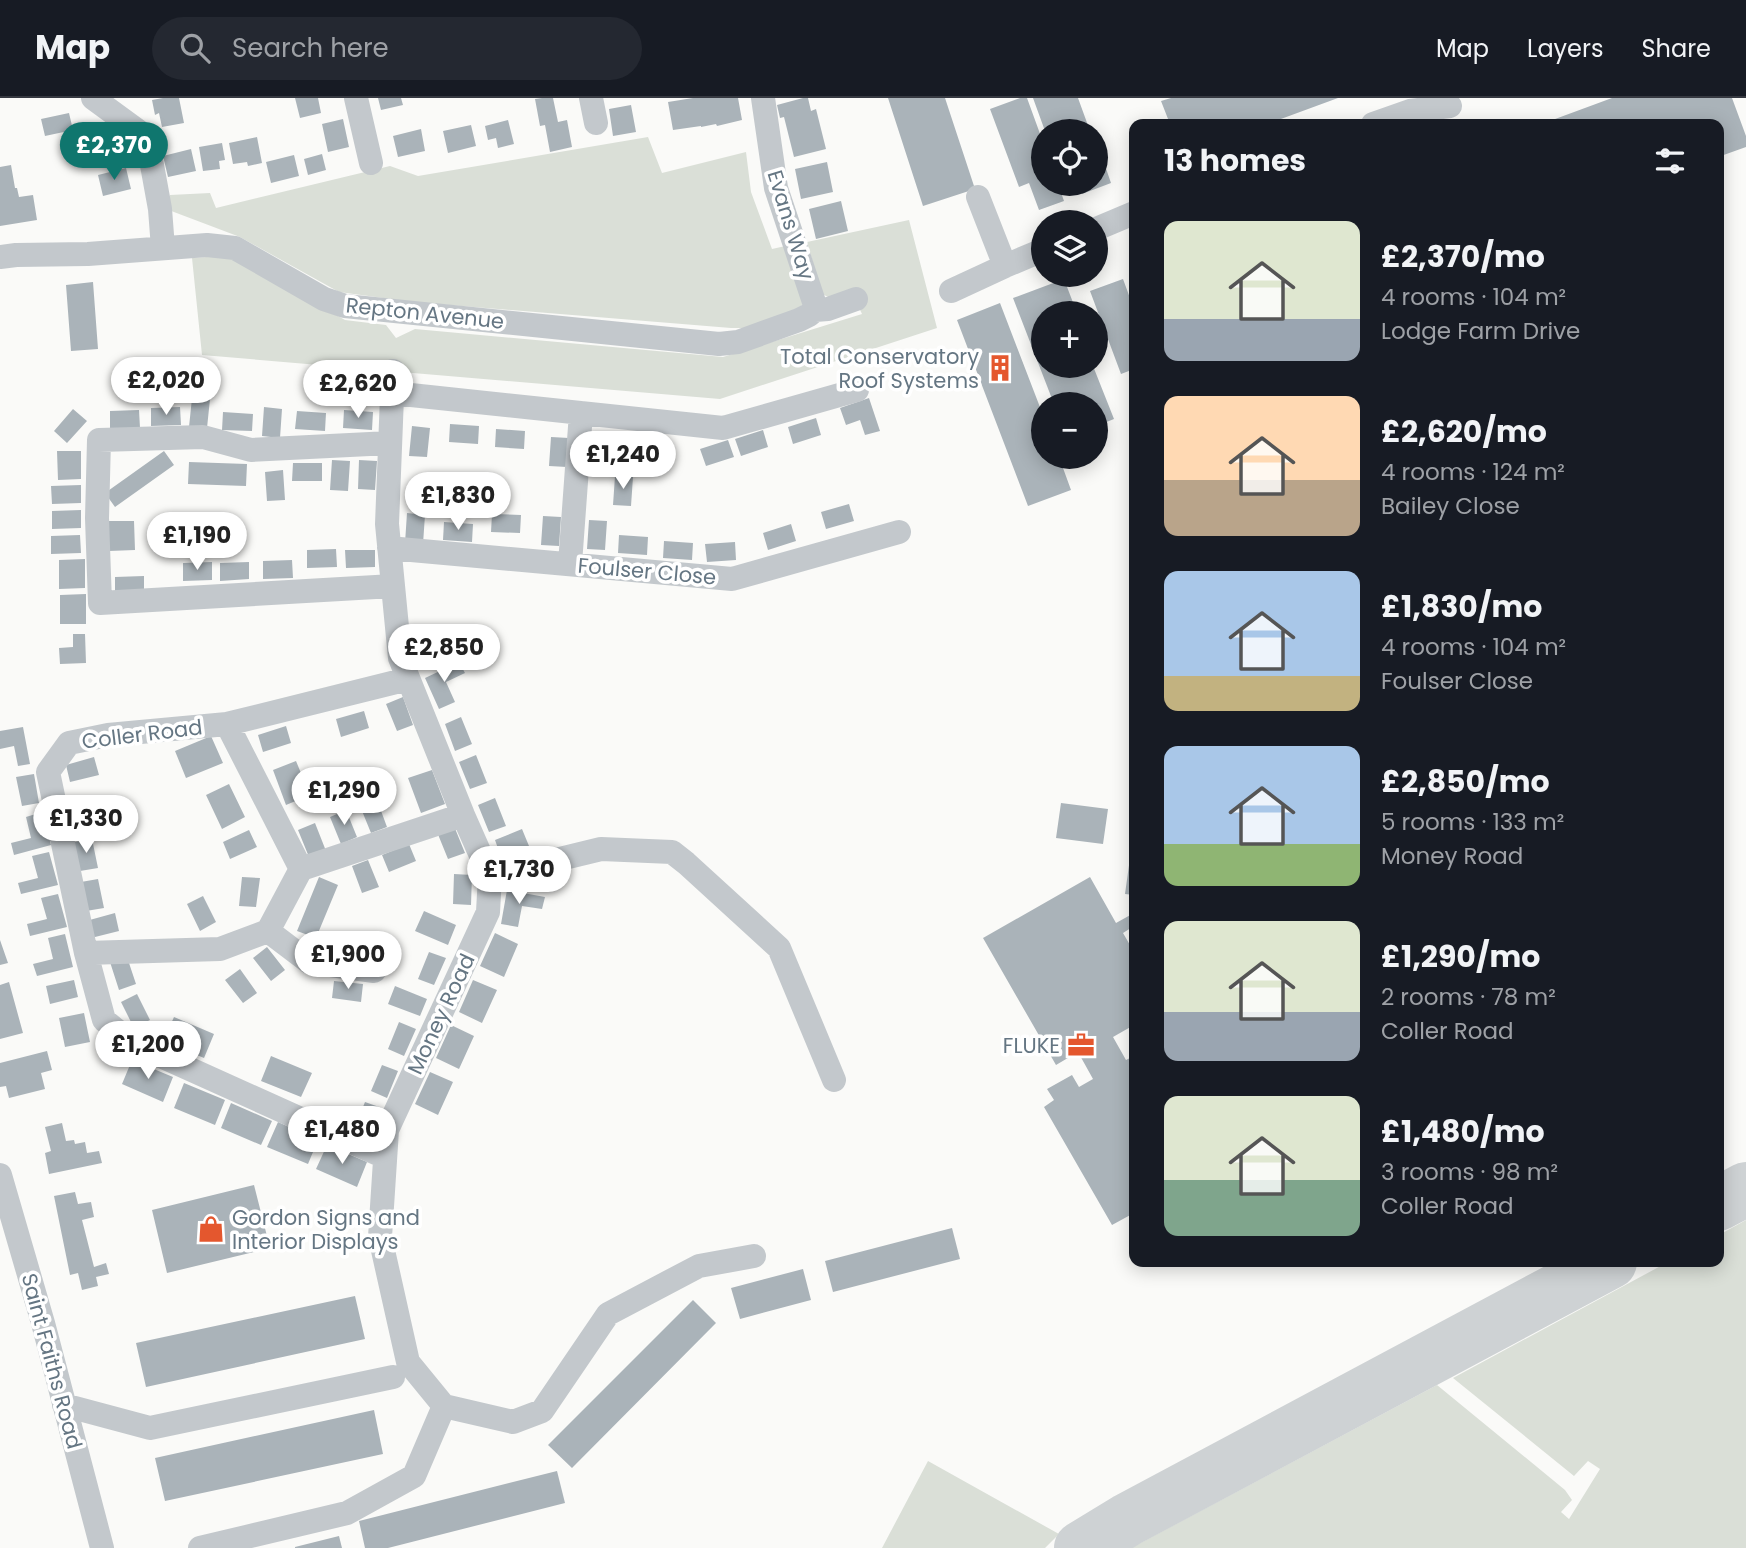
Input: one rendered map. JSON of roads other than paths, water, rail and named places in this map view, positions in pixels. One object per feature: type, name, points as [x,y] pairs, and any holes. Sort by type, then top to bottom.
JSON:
[{"type":"street","points":[[93,98],[138,131],[148,143],[160,209],[163,248]]},
{"type":"street","points":[[591,98],[596,123]]},
{"type":"street","name":"Evans Way","points":[[763,98],[776,188],[815,310]]},
{"type":"street","points":[[365,107],[371,163]]},
{"type":"street","points":[[1387,119],[1410,111],[1451,109]]},
{"type":"street","points":[[978,197],[1005,265]]},
{"type":"street","points":[[1108,224],[1129,216]]},
{"type":"street","name":"Repton Avenue","points":[[0,257],[88,254],[207,244],[235,248],[324,299],[345,306],[719,344],[738,342],[799,320],[815,310],[828,309],[856,299]]},
{"type":"street","points":[[951,291],[1031,255]]},
{"type":"street","name":"Money Road","points":[[444,1406],[408,1362],[380,1237],[387,1130],[488,912],[490,876],[400,657],[387,524],[392,382],[581,413]]},
{"type":"street","points":[[570,565],[581,413],[723,428],[857,390]]},
{"type":"street","points":[[390,443],[251,450],[203,437],[99,440],[98,562],[100,603],[393,586]]},
{"type":"street","name":"Foulser Close","points":[[389,548],[732,579],[899,532]]},
{"type":"street","name":"Coller Road","points":[[385,1157],[132,1043],[104,1020],[86,953],[48,772],[69,743],[108,735],[227,724],[408,678]]},
{"type":"street","name":"Coller Road","points":[[227,724],[301,869]]},
{"type":"street","points":[[86,953],[220,949],[268,931],[301,869],[463,815]]},
{"type":"street","points":[[490,876],[601,849],[672,852],[779,948],[834,1080]]},
{"type":"street","points":[[268,931],[309,962],[374,971]]},
{"type":"street","name":"Saint Faiths Road","points":[[0,1175],[43,1323],[102,1548]]},
{"type":"street","points":[[200,1548],[347,1513],[414,1476],[444,1406],[513,1422],[542,1411],[608,1314],[699,1266],[754,1256]]},
{"type":"street","points":[[64,1405],[150,1428],[393,1377]]},
{"type":"place","name":"Total Conservatory Roof Systems","points":[[1000,368]]},
{"type":"place","name":"FLUKE","points":[[1081,1045]]},
{"type":"place","name":"Gordon Signs and Interior Displays","points":[[211,1229]]}]
